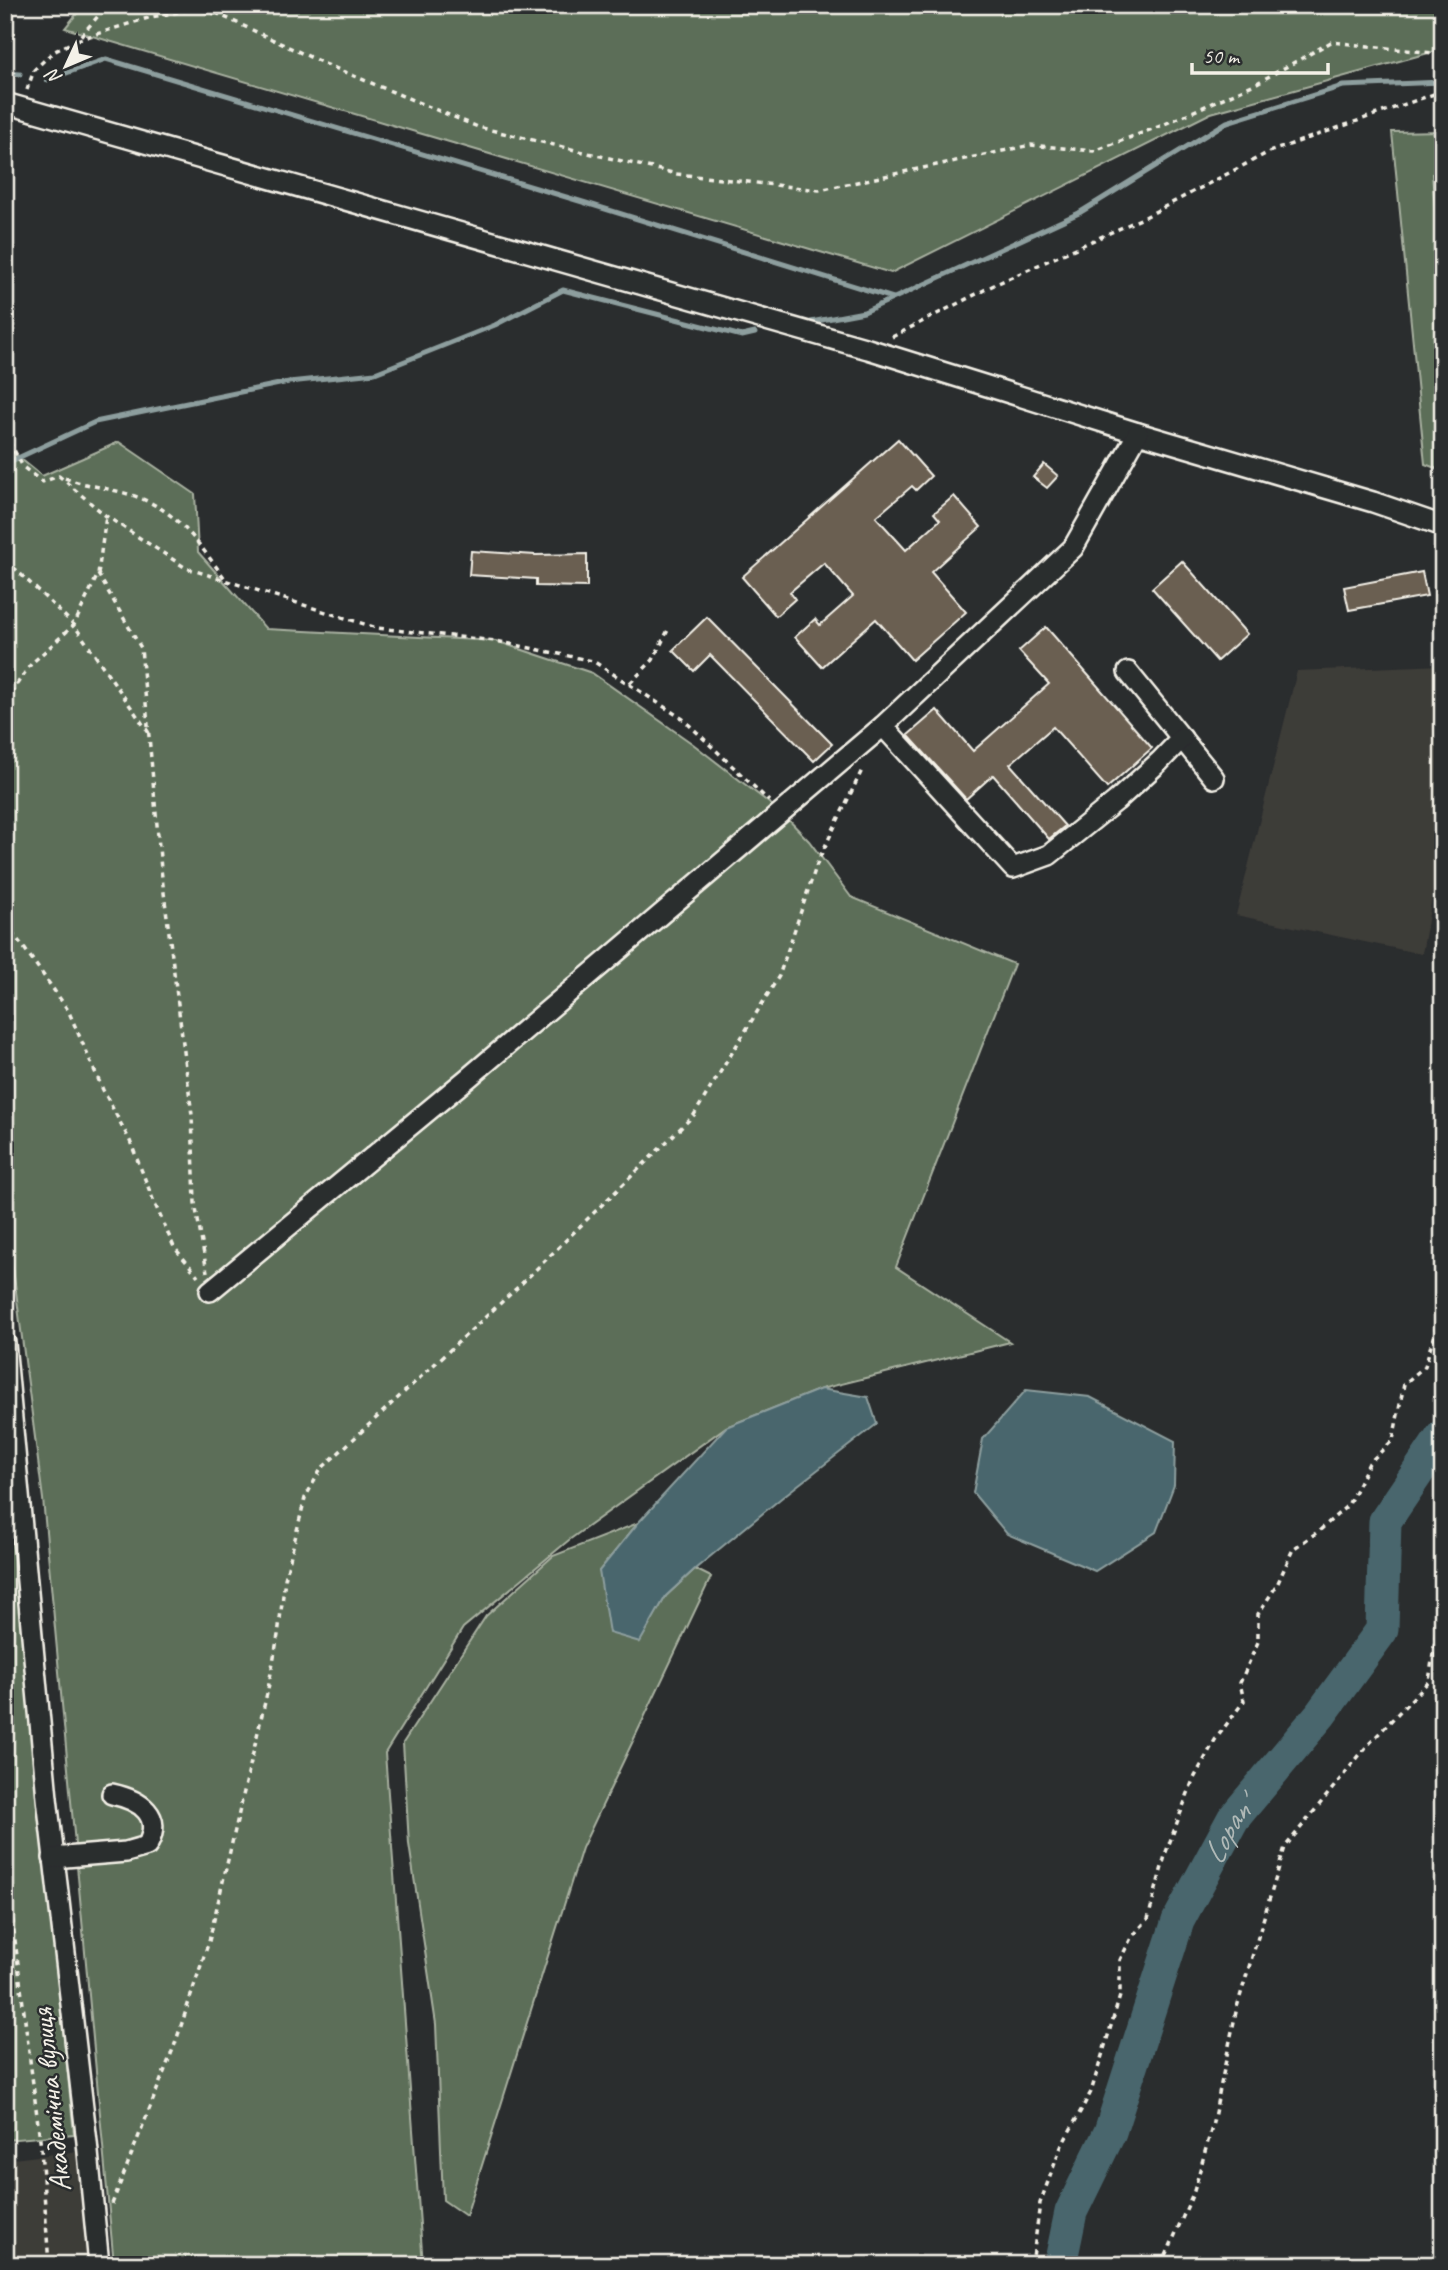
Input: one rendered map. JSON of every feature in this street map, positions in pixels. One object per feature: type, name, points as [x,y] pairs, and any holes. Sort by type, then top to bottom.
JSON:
[{"type":"street","points":[[13,105],[868,349],[1373,502],[1443,526]]},
{"type":"street","points":[[210,1291],[479,1069],[883,726],[1073,548],[1139,433]]},
{"type":"street","points":[[1128,672],[1214,778]]},
{"type":"street","points":[[883,726],[1013,868],[1049,855],[1116,801],[1182,738]]},
{"type":"street","name":"Академічна вулиця","points":[[5,1343],[53,1858],[99,2265]]},
{"type":"street","points":[[53,1858],[126,1852],[147,1846],[153,1834],[151,1821],[144,1807],[131,1798],[112,1794]]},
{"type":"path","points":[[76,40],[108,5]]},
{"type":"path","points":[[209,5],[218,14]]},
{"type":"path","points":[[13,105],[34,70],[53,52],[76,40],[151,17],[195,9],[218,14],[326,64],[478,127],[677,174],[819,190],[1031,145],[1094,151],[1157,127],[1257,83],[1331,42],[1443,54]]},
{"type":"path","points":[[868,349],[995,285],[1145,217],[1269,152],[1434,94],[1443,95]]},
{"type":"path","points":[[5,434],[23,467],[42,482],[59,477],[87,486],[106,488],[149,502],[175,519],[195,539],[226,581]]},
{"type":"path","points":[[59,477],[106,516],[186,568],[377,628],[496,641],[593,661],[683,719],[782,813]]},
{"type":"path","points":[[5,701],[31,664],[74,625],[98,574],[106,516]]},
{"type":"path","points":[[5,562],[74,625],[149,734]]},
{"type":"path","points":[[98,574],[141,648],[161,869],[192,1115],[195,1202],[210,1291]]},
{"type":"path","points":[[630,683],[653,660],[669,628]]},
{"type":"path","points":[[111,2205],[176,2044],[209,1941],[268,1689],[285,1579],[305,1498],[321,1469],[519,1286],[694,1115],[779,976],[818,861],[865,763]]},
{"type":"path","points":[[5,925],[68,1010],[103,1090],[130,1141],[153,1202],[174,1247],[210,1291]]},
{"type":"path","points":[[1032,2265],[1040,2203],[1061,2147],[1091,2092],[1120,1996],[1120,1960],[1131,1938],[1148,1919],[1166,1852],[1193,1780],[1216,1740],[1244,1701],[1240,1683],[1258,1642],[1258,1614],[1277,1585],[1293,1549],[1319,1531],[1348,1505],[1369,1463],[1392,1440],[1404,1384],[1425,1366],[1443,1303]]},
{"type":"path","points":[[1162,2265],[1194,2191],[1212,2127],[1237,2007],[1285,1847],[1367,1746],[1429,1681],[1438,1620],[1443,1608]]},
{"type":"path","points":[[5,1860],[41,2148],[49,2265]]},
{"type":"shaded area","points":[[1443,665],[1443,835],[1422,954],[1236,915],[1297,671]]},
{"type":"shaded area","points":[[96,2149],[106,2265],[5,2265],[5,2160]]},
{"type":"green space","points":[[84,5],[1443,5],[1443,49],[1211,113],[891,273],[65,28]]},
{"type":"green space","points":[[1443,131],[1443,173],[1432,174],[1443,298],[1443,471],[1425,464],[1392,132]]},
{"type":"green space","points":[[5,164],[10,166],[5,321]]},
{"type":"green space","points":[[119,442],[195,494],[198,552],[266,629],[496,641],[592,673],[693,744],[782,813],[809,841],[851,897],[1014,964],[896,1267],[1010,1342],[821,1389],[726,1427],[569,1540],[463,1628],[385,1753],[423,2265],[114,2265],[43,1499],[5,1207],[5,446],[42,476]]},
{"type":"green space","points":[[5,1466],[74,2134],[5,2140]]},
{"type":"green space","points":[[638,1523],[599,1571],[639,1642],[666,1596],[695,1569],[711,1577],[582,1848],[466,2216],[443,2200],[436,2024],[409,1844],[403,1743],[486,1616],[553,1556]]},
{"type":"water","points":[[821,1389],[868,1397],[877,1424],[695,1569],[666,1596],[640,1642],[609,1633],[599,1571],[638,1523],[726,1427]]},
{"type":"water","points":[[1026,1390],[1090,1397],[1175,1441],[1174,1485],[1156,1532],[1095,1571],[1007,1534],[973,1493],[983,1439]]},
{"type":"building","points":[[898,439],[931,476],[916,490],[912,486],[876,517],[906,550],[940,520],[934,513],[954,496],[981,527],[931,572],[966,612],[912,660],[876,619],[822,667],[795,637],[815,619],[820,625],[853,596],[824,563],[790,592],[795,599],[776,616],[742,577]]},
{"type":"building","points":[[1044,464],[1058,476],[1047,488],[1033,477]]},
{"type":"building","points":[[471,551],[536,555],[587,554],[587,587],[536,586],[536,579],[469,575]]},
{"type":"building","points":[[1182,561],[1247,634],[1217,661],[1152,588]]},
{"type":"building","points":[[1422,572],[1427,596],[1349,610],[1344,587]]},
{"type":"building","points":[[707,617],[832,744],[814,761],[710,655],[694,671],[673,650]]},
{"type":"building","points":[[1046,627],[1152,748],[1107,788],[1053,727],[1010,764],[1065,826],[1049,839],[993,775],[966,799],[908,735],[937,710],[973,751],[1049,684],[1019,651]]},
{"type":"waterway","points":[[47,80],[106,59],[893,298]]},
{"type":"waterway","points":[[5,73],[20,74]]},
{"type":"waterway","points":[[811,322],[864,312],[1079,213],[1227,122],[1343,86],[1443,82]]},
{"type":"waterway","points":[[5,464],[95,422],[289,382],[375,373],[495,325],[563,290],[742,336],[755,333]]},
{"type":"waterway","name":"Lopan'","points":[[1060,2265],[1071,2212],[1110,2132],[1178,1921],[1233,1819],[1320,1715],[1382,1630],[1385,1521],[1443,1435]]}]
